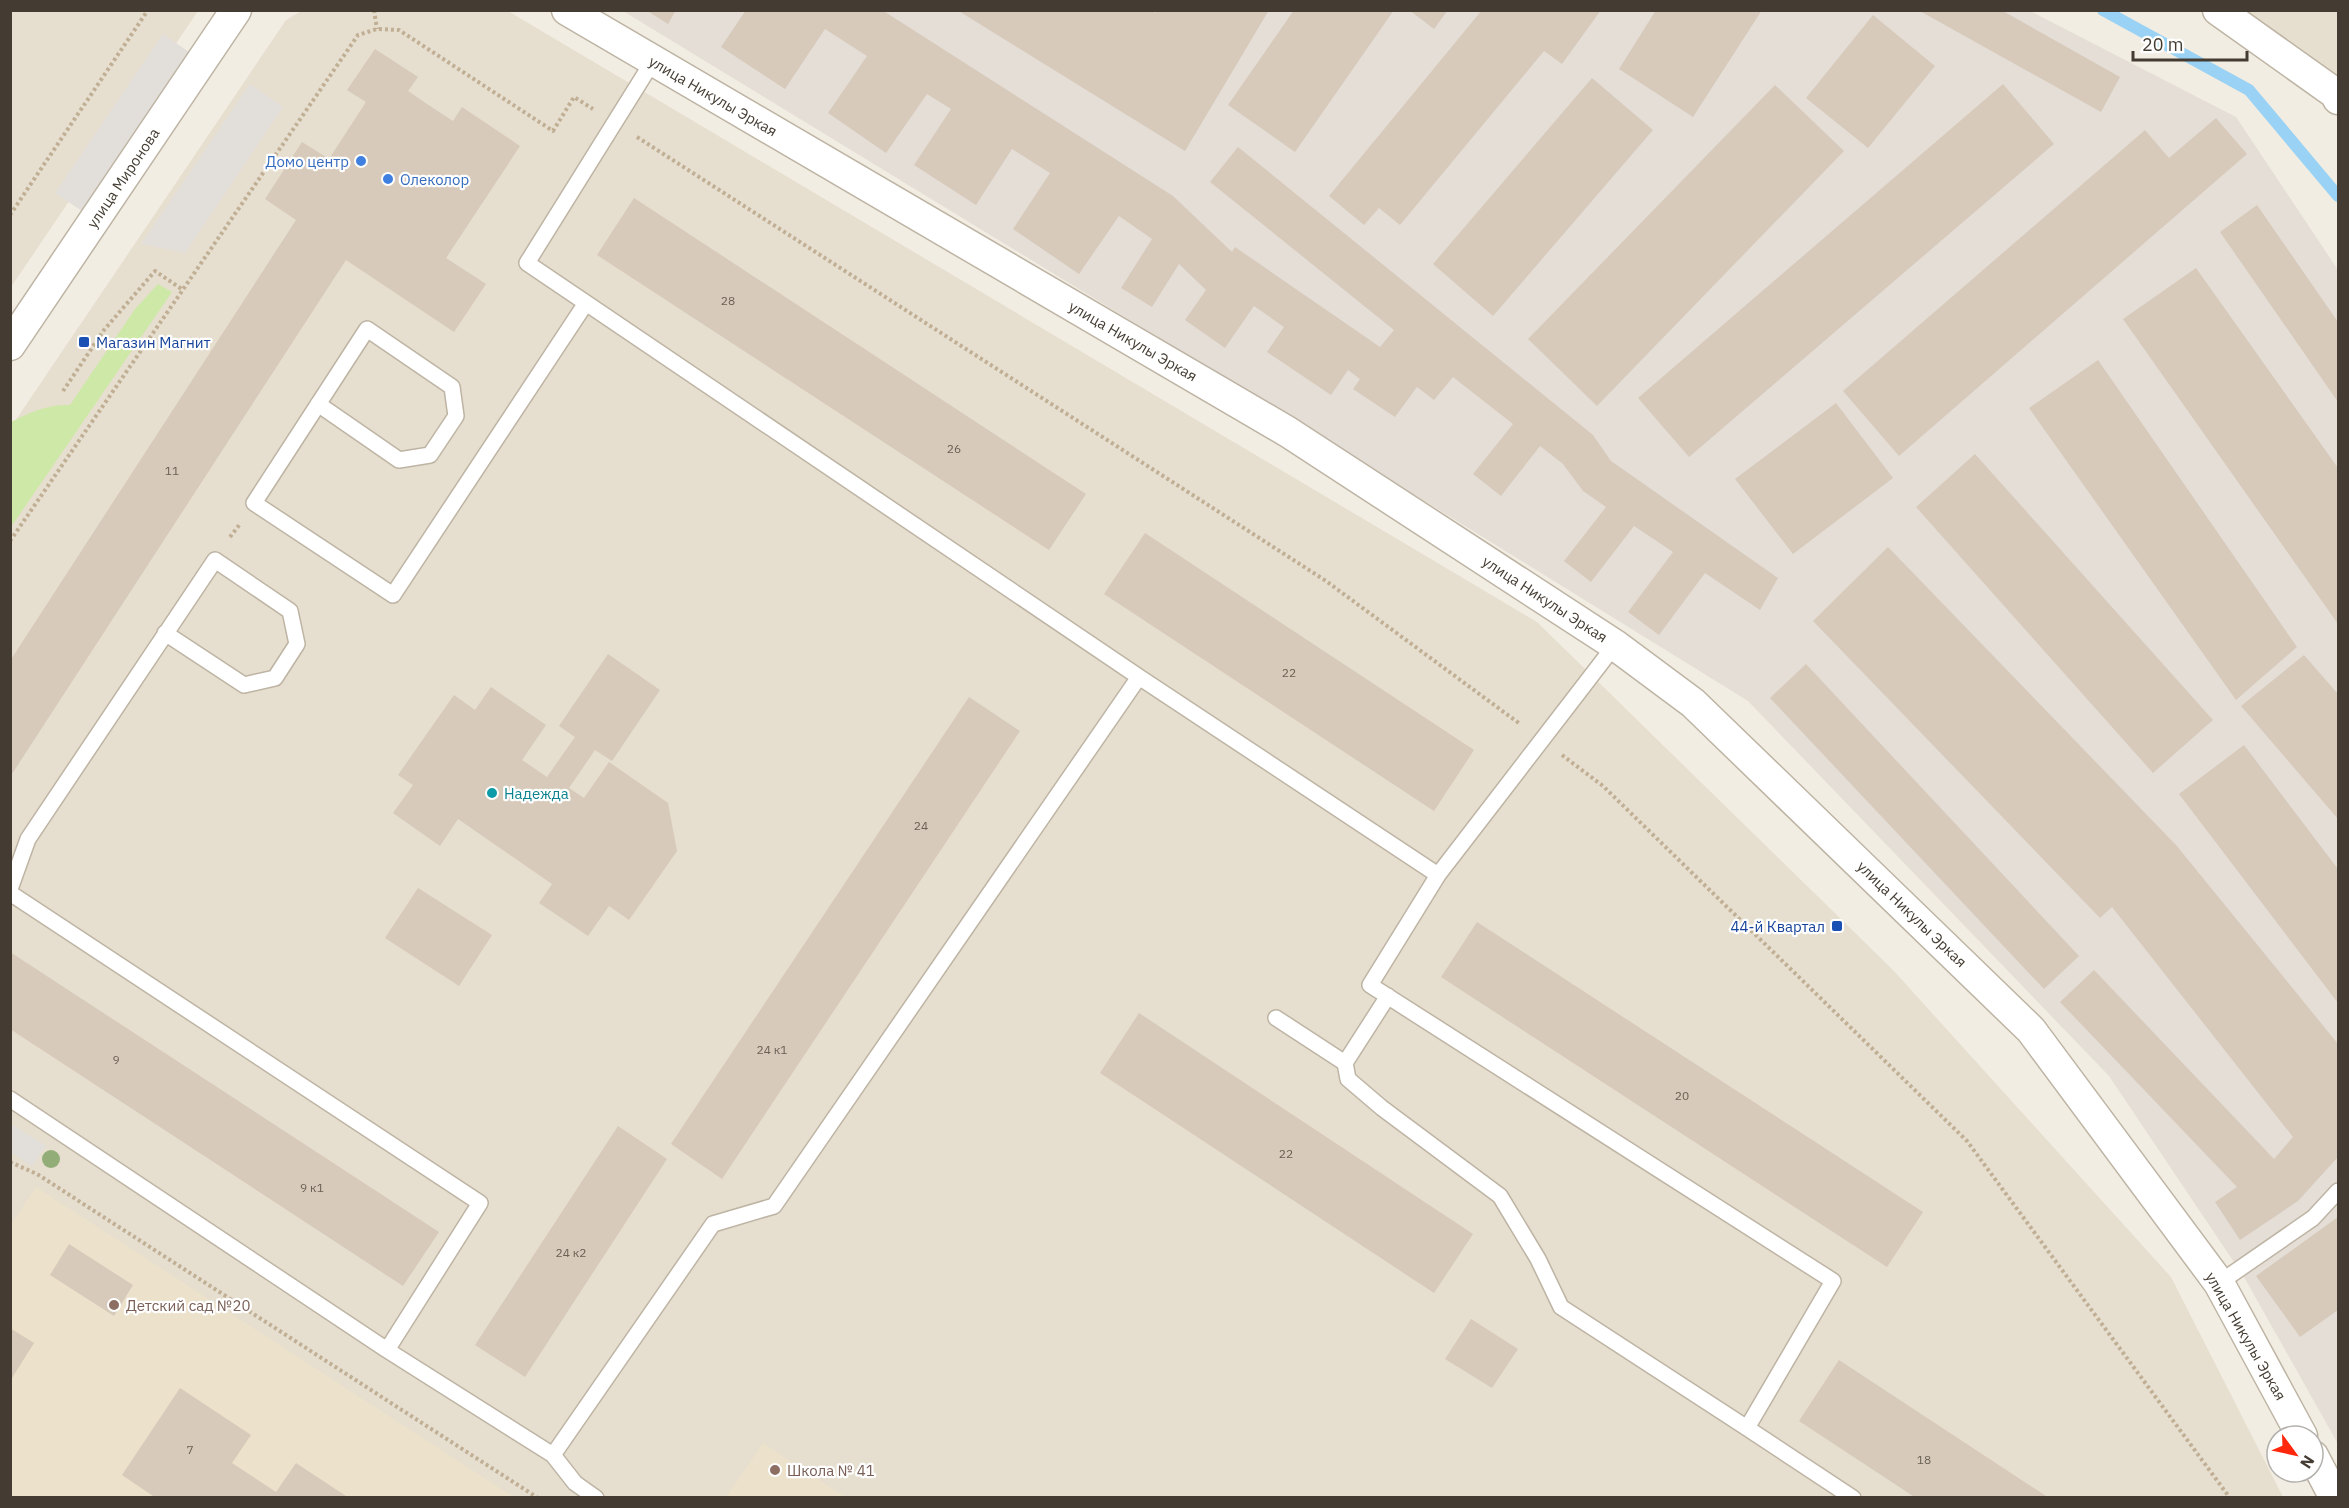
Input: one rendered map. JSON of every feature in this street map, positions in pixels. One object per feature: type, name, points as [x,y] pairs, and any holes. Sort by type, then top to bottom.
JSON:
[{"type":"street","name":"улица Миронова","points":[[10,345],[236,10]]},
{"type":"street","name":"улица Никулы Эркая","points":[[567,10],[1288,432],[1615,645],[1693,703],[2031,1030],[2219,1283],[2295,1424]]},
{"type":"street","points":[[2218,10],[2338,96]]},
{"type":"street","points":[[2325,1478],[2335,1497]]},
{"type":"lane","points":[[653,61],[527,263],[1139,677],[1438,875]]},
{"type":"lane","points":[[318,404],[399,460],[430,455],[456,416],[452,387],[367,329],[318,404],[254,503],[393,595],[586,303]]},
{"type":"lane","points":[[165,633],[244,685],[275,678],[297,644],[290,611],[214,560],[165,633],[28,838],[10,891],[480,1203],[387,1350]]},
{"type":"lane","points":[[1615,645],[1438,875],[1370,985],[1833,1281],[1747,1428]]},
{"type":"lane","points":[[553,1455],[713,1224],[774,1206],[1139,677]]},
{"type":"lane","points":[[1388,996],[1345,1063],[1348,1078],[1382,1108],[1500,1196],[1538,1259],[1561,1307],[1853,1497]]},
{"type":"lane","points":[[1276,1018],[1345,1063]]},
{"type":"lane","points":[[10,1099],[387,1350],[553,1455],[575,1484],[596,1497]]},
{"type":"lane","points":[[2219,1283],[2313,1218],[2338,1191]]},
{"type":"path","points":[[10,215],[148,10]]},
{"type":"path","points":[[374,10],[377,29]]},
{"type":"path","points":[[10,542],[358,35],[377,29],[399,30],[553,131],[574,97],[1326,581],[1604,786],[1967,1141],[2230,1497]]},
{"type":"path","points":[[63,391],[104,330],[155,272],[183,290]]},
{"type":"path","points":[[214,560],[254,503]]},
{"type":"path","points":[[10,1162],[37,1174],[538,1497]]},
{"type":"shaded area","points":[[303,10],[508,11],[1537,622],[1893,970],[2171,1277],[2265,1462],[2265,1484],[2276,1484],[2283,1497],[11,1498],[11,427],[286,20]]},
{"type":"shaded area","points":[[11,11],[198,11],[11,287]]},
{"type":"shaded area","points":[[623,11],[2030,11],[2236,117],[2338,270],[2338,1444],[2244,1277],[2109,1076],[1748,701],[1287,416]]},
{"type":"shaded area","points":[[2242,11],[2338,11],[2338,79],[2337,76]]},
{"type":"shaded area","points":[[163,34],[189,52],[82,211],[55,193]]},
{"type":"shaded area","points":[[250,84],[283,107],[185,253],[141,244]]},
{"type":"shaded area","points":[[11,1124],[46,1146],[32,1166],[11,1152]]},
{"type":"shaded area","name":"Детский сад №20","points":[[36,1187],[514,1497],[11,1497],[10,1226]]},
{"type":"shaded area","name":"Школа № 41","points":[[763,1443],[845,1497],[726,1497]]},
{"type":"green space","points":[[158,284],[172,292],[11,527],[11,422],[40,409],[70,405],[135,309]]},
{"type":"building","points":[[646,10],[676,10],[668,24]]},
{"type":"building","points":[[746,10],[882,10],[1173,196],[1232,252],[1235,247],[1380,347],[1394,330],[1210,182],[1238,147],[1593,435],[1611,461],[1778,578],[1760,610],[1705,573],[1659,635],[1628,612],[1673,552],[1634,526],[1591,582],[1564,561],[1606,507],[1583,491],[1563,464],[1540,446],[1501,496],[1473,474],[1513,424],[1453,377],[1434,400],[1417,387],[1395,417],[1353,389],[1360,379],[1348,370],[1331,395],[1267,352],[1284,327],[1254,306],[1225,348],[1185,320],[1206,290],[1179,264],[1152,307],[1121,288],[1152,239],[1119,216],[1079,274],[1013,229],[1050,173],[1012,149],[976,205],[914,165],[951,109],[927,94],[886,153],[828,113],[867,56],[825,29],[785,89],[721,47]]},
{"type":"building","points":[[957,10],[1151,10],[1155,13],[1157,10],[1269,10],[1185,151]]},
{"type":"building","points":[[1294,10],[1394,10],[1295,152],[1228,105]]},
{"type":"building","points":[[1409,10],[1448,10],[1434,29]]},
{"type":"building","points":[[1482,10],[1601,10],[1562,64],[1544,51],[1400,225],[1379,208],[1364,225],[1329,196]]},
{"type":"building","points":[[1656,10],[1762,10],[1693,117],[1619,69]]},
{"type":"building","points":[[1918,10],[2001,10],[2120,77],[2101,112]]},
{"type":"building","points":[[1873,15],[1935,66],[1868,148],[1806,98]]},
{"type":"building","points":[[375,49],[418,77],[408,91],[433,108],[453,121],[462,107],[520,146],[446,258],[486,284],[454,332],[346,260],[10,777],[10,661],[296,220],[265,199],[302,142],[329,159],[366,102],[347,90]]},
{"type":"building","points":[[1592,78],[1653,130],[1493,316],[1433,264]]},
{"type":"building","points":[[2003,84],[2054,144],[1689,457],[1638,398]]},
{"type":"building","points":[[1775,85],[1844,151],[1597,406],[1528,339]]},
{"type":"building","points":[[2216,118],[2247,154],[1899,456],[1843,391],[2145,130],[2169,158]]},
{"type":"building","points":[[634,198],[1086,494],[1049,550],[597,255]]},
{"type":"building","points":[[2257,205],[2338,322],[2338,402],[2220,232]]},
{"type":"building","points":[[2196,268],[2338,468],[2338,624],[2123,319]]},
{"type":"building","points":[[2098,360],[2297,647],[2236,700],[2029,408]]},
{"type":"building","points":[[1836,403],[1893,478],[1793,554],[1735,479]]},
{"type":"building","points":[[1975,454],[2213,720],[2153,773],[1916,507]]},
{"type":"building","points":[[1145,533],[1474,750],[1434,811],[1104,594]]},
{"type":"building","points":[[1888,547],[2176,845],[2338,1044],[2338,1157],[2298,1201],[2240,1240],[2215,1202],[2237,1187],[2060,1002],[2094,970],[2274,1159],[2293,1137],[2112,907],[2100,918],[1813,621]]},
{"type":"building","name":"Надежда","points":[[608,654],[660,690],[612,761],[595,750],[569,788],[584,798],[609,762],[668,803],[677,851],[629,920],[609,906],[588,936],[539,903],[552,884],[458,819],[440,846],[393,813],[413,785],[398,775],[454,695],[475,710],[491,687],[546,725],[522,760],[547,777],[575,737],[559,726]]},
{"type":"building","points":[[2304,655],[2338,694],[2338,819],[2241,706]]},
{"type":"building","points":[[1806,664],[2079,956],[2044,989],[1770,698]]},
{"type":"building","points":[[969,697],[1020,731],[722,1179],[671,1144]]},
{"type":"building","points":[[2244,745],[2338,869],[2338,1003],[2179,794]]},
{"type":"building","points":[[418,888],[492,935],[459,986],[385,938]]},
{"type":"building","points":[[1477,922],[1923,1212],[1887,1267],[1441,977]]},
{"type":"building","points":[[10,952],[439,1232],[403,1286],[10,1029]]},
{"type":"building","points":[[1139,1013],[1473,1234],[1434,1293],[1100,1073]]},
{"type":"building","points":[[618,1126],[667,1159],[525,1377],[475,1345]]},
{"type":"building","points":[[2338,1217],[2338,1310],[2300,1337],[2256,1276]]},
{"type":"building","points":[[69,1244],[133,1285],[114,1316],[50,1275]]},
{"type":"building","points":[[1471,1319],[1518,1349],[1492,1388],[1445,1359]]},
{"type":"building","points":[[10,1328],[34,1343],[12,1378],[10,1377]]},
{"type":"building","points":[[1839,1360],[2049,1498],[1916,1498],[1799,1421]]},
{"type":"building","points":[[180,1388],[251,1435],[232,1463],[276,1492],[296,1463],[349,1498],[156,1498],[122,1475]]},
{"type":"waterway","points":[[2103,10],[2249,90],[2338,196]]},
{"type":"place","name":"Домо центр","points":[[361,161]]},
{"type":"place","name":"Олеколор","points":[[388,179]]},
{"type":"place","name":"Магазин Магнит","points":[[84,342]]},
{"type":"place","name":"Надежда","points":[[492,793]]},
{"type":"place","name":"44-й Квартал","points":[[1837,926]]},
{"type":"place","name":"Детский сад №20","points":[[114,1305]]},
{"type":"place","name":"Школа № 41","points":[[775,1470]]}]
